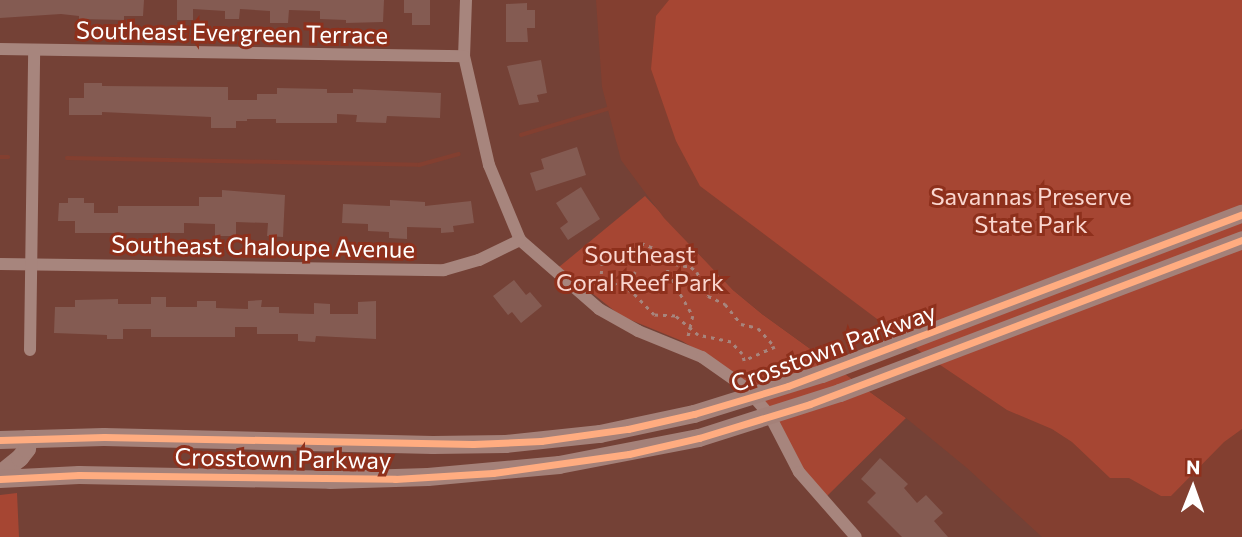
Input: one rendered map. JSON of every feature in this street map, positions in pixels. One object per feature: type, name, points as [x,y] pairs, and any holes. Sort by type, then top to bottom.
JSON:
[{"type":"main road","name":"Crosstown Parkway","points":[[0,440],[104,436],[433,445],[506,444],[600,434],[694,414],[844,366],[1242,214]]},
{"type":"main road","name":"Crosstown Parkway","points":[[0,476],[353,480],[440,477],[559,465],[699,438],[840,393],[1242,240]]},
{"type":"main road","points":[[0,476],[20,458],[28,439]]},
{"type":"street","points":[[466,0],[464,56],[489,165],[520,240],[599,309],[638,331],[702,357],[746,388],[770,416],[799,472],[856,537]]},
{"type":"street","name":"Southeast Evergreen Terrace","points":[[0,49],[464,56]]},
{"type":"street","points":[[30,350],[34,50]]},
{"type":"street","name":"Southeast Chaloupe Avenue","points":[[0,264],[444,270],[479,260],[520,240]]},
{"type":"path","points":[[641,243],[656,249],[668,260],[691,267],[697,272],[708,296],[725,304],[741,324],[758,328],[775,347],[744,361],[742,354],[731,342],[690,331],[675,316],[648,312],[638,298],[606,280],[601,274],[602,262],[624,254],[641,243]]},
{"type":"path","points":[[668,260],[668,272],[693,316],[685,344]]},
{"type":"path","points":[[625,289],[635,272]]},
{"type":"green space","name":"Savannas Preserve State Park","points":[[630,0],[1242,0],[1242,537],[1090,537],[641,141]]},
{"type":"green space","name":"Southeast Coral Reef Park","points":[[645,196],[733,290],[906,418],[826,497],[812,483],[764,403],[740,376],[682,341],[621,316],[559,267]]},
{"type":"green space","points":[[17,493],[19,537],[0,537],[0,495]]},
{"type":"shaded area","points":[[596,0],[669,0],[656,16],[651,69],[676,141],[700,186],[921,352],[1007,410],[1052,429],[1072,442],[1110,478],[1129,478],[1161,496],[1171,496],[1224,442],[1242,429],[1242,537],[1042,537],[967,468],[906,418],[733,290],[664,218],[621,160],[602,87]]},
{"type":"building","points":[[0,0],[144,0],[143,16],[124,16],[124,20],[79,19],[79,16],[61,14],[0,18]]},
{"type":"building","points":[[177,0],[384,0],[383,22],[346,23],[346,20],[320,19],[320,11],[289,10],[288,23],[270,23],[270,11],[240,9],[239,19],[225,19],[225,11],[193,9],[193,20],[177,20]]},
{"type":"building","points":[[404,0],[430,0],[430,25],[412,25],[412,13],[404,13]]},
{"type":"building","points":[[527,3],[527,10],[535,10],[535,28],[527,28],[528,42],[506,42],[506,4]]},
{"type":"building","points":[[541,60],[547,93],[537,95],[539,102],[519,105],[507,66]]},
{"type":"building","points":[[84,83],[102,83],[102,86],[228,87],[228,100],[257,100],[257,94],[277,94],[277,88],[327,89],[327,93],[353,93],[353,89],[441,93],[440,118],[387,116],[386,123],[356,122],[357,115],[337,114],[337,123],[276,123],[276,119],[247,119],[236,121],[236,128],[211,128],[211,117],[102,112],[102,115],[69,115],[69,98],[84,98]]},
{"type":"building","points":[[577,147],[586,175],[536,191],[530,173],[544,169],[541,159]]},
{"type":"building","points":[[581,187],[600,219],[568,240],[560,228],[568,222],[556,203]]},
{"type":"building","points":[[222,190],[285,195],[283,237],[267,236],[268,223],[236,222],[236,236],[215,236],[215,224],[184,223],[184,233],[75,233],[75,221],[58,221],[59,203],[68,203],[68,198],[84,198],[84,203],[94,203],[94,213],[118,213],[118,206],[199,206],[199,197],[222,197]]},
{"type":"building","points":[[390,200],[425,202],[425,206],[471,201],[474,223],[453,226],[454,232],[441,233],[441,228],[407,227],[407,239],[389,238],[389,232],[368,231],[368,224],[342,223],[343,204],[390,206]]},
{"type":"building","points":[[514,280],[526,295],[530,292],[542,306],[521,323],[512,312],[508,315],[493,296]]},
{"type":"building","points":[[151,297],[166,297],[166,307],[197,307],[197,301],[216,301],[216,308],[248,309],[248,301],[262,300],[261,307],[279,307],[279,313],[314,314],[314,303],[330,304],[330,314],[358,314],[358,302],[376,301],[376,339],[316,336],[315,342],[298,341],[298,334],[257,334],[257,327],[235,327],[235,337],[151,337],[151,329],[123,329],[123,339],[107,339],[107,335],[54,333],[55,307],[75,307],[75,300],[118,299],[118,304],[151,304]]},
{"type":"building","points":[[880,458],[908,484],[904,488],[917,503],[926,495],[943,513],[934,521],[948,537],[902,537],[867,502],[876,493],[861,479]]},
{"type":"waterway","points":[[521,135],[607,109]]},
{"type":"waterway","points":[[67,158],[419,165],[459,154]]},
{"type":"waterway","points":[[0,157],[8,157]]},
{"type":"cycle path","points":[[0,440],[104,437],[473,444],[541,441],[628,429],[694,414],[788,386],[1242,214]]},
{"type":"cycle path","points":[[0,479],[79,475],[395,479],[493,473],[629,454],[699,438],[810,404],[1242,240]]}]
